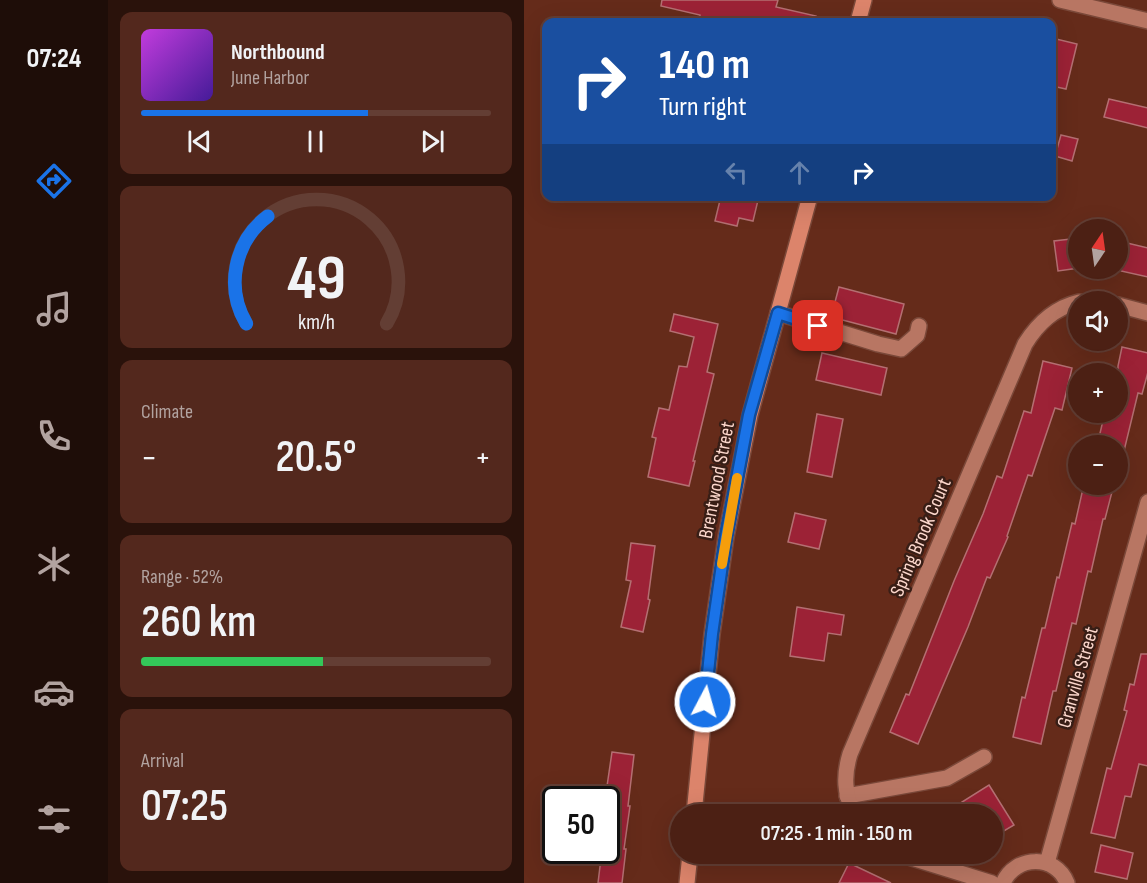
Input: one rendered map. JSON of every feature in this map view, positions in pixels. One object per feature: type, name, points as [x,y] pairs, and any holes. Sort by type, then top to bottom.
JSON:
[{"type":"main road","points":[[859,18],[864,0]]},
{"type":"main road","name":"Brentwood Street","points":[[695,804],[712,634],[726,537],[749,415],[809,201]]},
{"type":"main road","points":[[687,883],[689,864]]},
{"type":"street","points":[[1060,0],[1148,21]]},
{"type":"street","name":"Spring Brook Court","points":[[850,804],[845,774],[850,754],[1025,344],[1043,320],[1068,305]]},
{"type":"street","points":[[1128,308],[1148,313]]},
{"type":"street","points":[[778,313],[901,349],[917,335],[919,326]]},
{"type":"street","name":"Granville Street","points":[[1047,863],[1145,520],[1148,502]]},
{"type":"street","points":[[847,796],[947,778],[984,757]]},
{"type":"street","points":[[1003,883],[1013,869],[1023,863],[1035,861],[1057,868],[1067,883]]},
{"type":"street","points":[[931,864],[992,883]]},
{"type":"building","points":[[662,0],[778,0],[776,7],[816,16],[816,18],[700,18],[700,15],[661,6]]},
{"type":"building","points":[[1056,39],[1077,44],[1066,89],[1056,87]]},
{"type":"building","points":[[1109,99],[1148,108],[1148,128],[1104,117]]},
{"type":"building","points":[[1061,135],[1078,139],[1072,161],[1056,156]]},
{"type":"building","points":[[720,201],[758,201],[753,221],[739,218],[737,226],[715,221]]},
{"type":"building","points":[[1068,239],[1068,270],[1058,271],[1054,241]]},
{"type":"building","points":[[1128,243],[1148,248],[1148,277],[1128,273]]},
{"type":"building","points":[[839,287],[904,304],[896,334],[831,317]]},
{"type":"building","points":[[674,314],[718,324],[707,372],[714,374],[689,486],[648,477],[656,438],[652,437],[659,408],[669,410],[679,366],[687,367],[694,337],[670,331]]},
{"type":"building","points":[[1128,348],[1148,353],[1148,372],[1142,394],[1138,393],[1128,435],[1100,435],[1102,423],[1128,423],[1128,363],[1119,363],[1121,351],[1128,351]]},
{"type":"building","points":[[822,353],[887,368],[881,395],[816,380]]},
{"type":"building","points":[[1043,361],[1068,367],[1068,385],[1062,410],[1055,408],[1032,476],[1028,475],[1008,537],[990,578],[987,577],[918,744],[890,732],[906,694],[909,695],[997,476],[1002,478],[1024,411],[1031,413]]},
{"type":"building","points":[[817,414],[843,419],[832,477],[807,472]]},
{"type":"building","points":[[1082,495],[1111,495],[1105,519],[1103,519],[1091,572],[1088,571],[1076,624],[1072,623],[1041,744],[1013,737],[1022,697],[1025,698],[1042,628],[1045,628],[1057,577],[1059,578],[1072,523],[1075,524]]},
{"type":"building","points":[[795,513],[826,520],[819,549],[788,542]]},
{"type":"building","points":[[631,543],[655,546],[648,599],[650,600],[643,632],[621,627],[631,581],[626,580]]},
{"type":"building","points":[[797,607],[844,615],[841,635],[828,633],[824,661],[790,656]]},
{"type":"building","points":[[1141,654],[1148,654],[1148,766],[1139,764],[1131,797],[1125,796],[1115,838],[1091,833],[1107,768],[1111,769],[1127,711],[1124,710],[1130,684],[1134,685]]},
{"type":"building","points":[[612,752],[634,755],[622,883],[598,883],[600,864],[620,864],[620,786],[607,786]]},
{"type":"building","points":[[989,785],[1001,804],[963,804],[962,802]]},
{"type":"building","points":[[1003,807],[1014,825],[1003,832]]},
{"type":"building","points":[[1101,845],[1133,853],[1127,879],[1095,872]]},
{"type":"building","points":[[848,864],[851,864],[891,883],[839,883]]},
{"type":"slow traffic","points":[[722,564],[737,478]]},
{"type":"route","points":[[705,702],[726,537],[749,415],[778,313],[818,326]]}]
